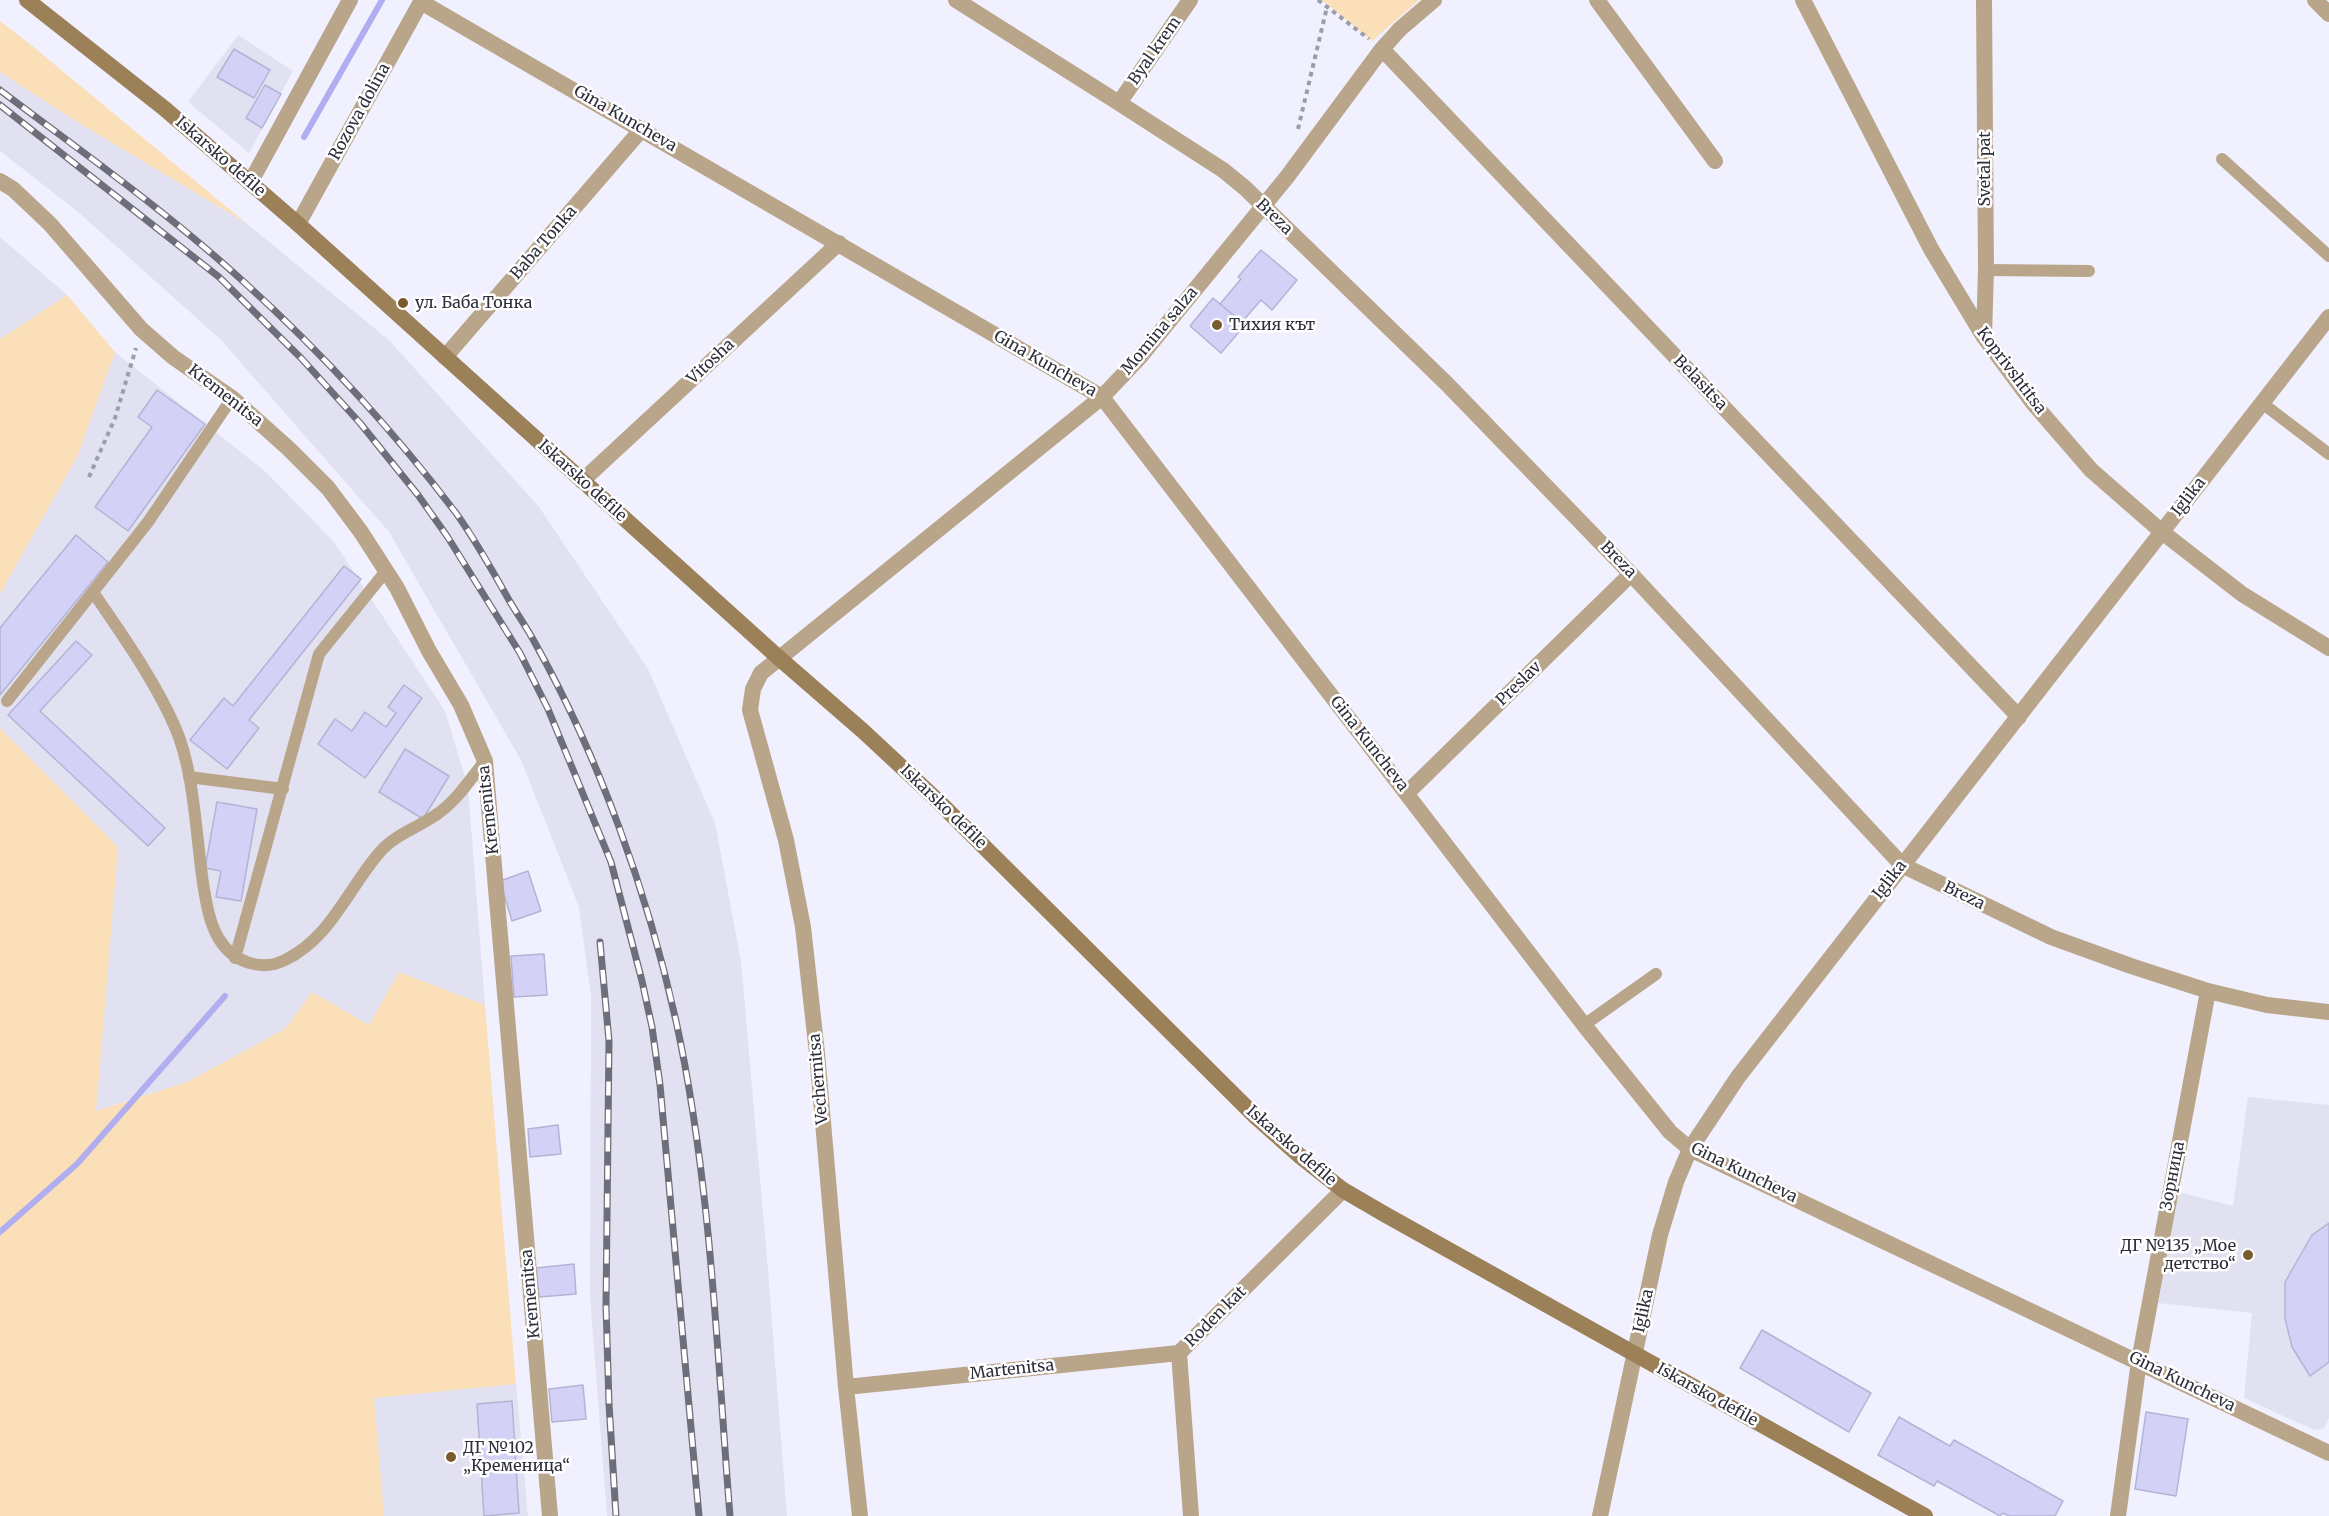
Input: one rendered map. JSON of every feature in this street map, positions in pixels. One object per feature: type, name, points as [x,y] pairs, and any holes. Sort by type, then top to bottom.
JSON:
[{"type":"main road","name":"Iskarsko defile","points":[[27,0],[165,109],[298,224],[582,482],[816,689],[936,799],[1256,1117],[1301,1157],[1343,1190],[1925,1516]]},
{"type":"street","points":[[250,183],[350,0]]},
{"type":"street","name":"Breza","points":[[957,0],[1222,170],[1245,188],[1447,384],[1631,574],[1902,865],[2051,937],[2208,991],[2267,1005],[2329,1012]]},
{"type":"street","name":"Byal krem","points":[[1119,103],[1190,0]]},
{"type":"street","name":"Momina salza","points":[[779,658],[1102,397],[1140,357],[1287,177],[1382,49],[1400,29],[1434,0]]},
{"type":"street","points":[[1597,0],[1715,161]]},
{"type":"street","name":"Koprivshtitsa","points":[[1803,0],[1931,249],[1984,337],[2033,403],[2091,470],[2162,532],[2242,594],[2329,648]]},
{"type":"street","name":"Svetal pat","points":[[1984,0],[1986,270],[1984,337]]},
{"type":"street","points":[[2315,0],[2329,14]]},
{"type":"street","name":"Gina Kuncheva","points":[[421,1],[1102,397],[1584,1025],[1670,1132],[1690,1149],[2329,1452]]},
{"type":"street","name":"Rozova dolina","points":[[298,224],[421,1]]},
{"type":"street","name":"Belasitsa","points":[[1382,49],[2019,717]]},
{"type":"street","name":"Baba Tonka","points":[[445,357],[642,129]]},
{"type":"street","name":"Kremenitsa","points":[[0,181],[50,224],[141,330],[173,357],[232,398],[328,488],[361,532],[386,571],[461,705],[485,761],[550,1516]]},
{"type":"street","name":"Vitosha","points":[[582,482],[839,243]]},
{"type":"street","name":"Iglika","points":[[1600,1516],[1660,1235],[1676,1182],[1690,1149],[1738,1077],[2329,317]]},
{"type":"street","name":"Preslav","points":[[1407,793],[1631,574]]},
{"type":"street","name":"Vechernitsa","points":[[779,658],[760,673],[753,689],[750,710],[786,840],[803,927],[860,1516]]},
{"type":"street","name":"Зорница","points":[[2118,1516],[2139,1361],[2208,991]]},
{"type":"street","name":"Roden kat","points":[[1191,1516],[1179,1353],[1343,1190]]},
{"type":"street","name":"Martenitsa","points":[[846,1387],[1179,1353]]},
{"type":"lane","points":[[2223,159],[2329,256]]},
{"type":"lane","points":[[1986,270],[2089,271]]},
{"type":"lane","points":[[7,701],[148,522],[232,398]]},
{"type":"lane","points":[[2262,404],[2329,454]]},
{"type":"lane","points":[[235,958],[320,654],[386,571]]},
{"type":"lane","points":[[93,592],[135,654],[176,728],[189,777],[207,909],[219,939],[235,958],[257,966],[284,961],[299,951],[321,932],[381,850],[441,812],[485,761]]},
{"type":"lane","points":[[189,777],[283,789]]},
{"type":"lane","points":[[1584,1025],[1656,974]]},
{"type":"path","points":[[1318,0],[1382,49]]},
{"type":"path","points":[[1298,131],[1327,7]]},
{"type":"path","points":[[89,477],[115,418],[141,330]]},
{"type":"shaded area","points":[[1322,0],[1419,0],[1372,41]]},
{"type":"shaded area","points":[[0,21],[246,223],[71,118],[0,72]]},
{"type":"shaded area","points":[[238,35],[293,71],[249,153],[188,102]]},
{"type":"shaded area","points":[[0,72],[71,118],[246,223],[390,341],[539,507],[648,669],[715,823],[741,961],[787,1516],[607,1516],[590,1297],[591,997],[579,907],[521,760],[389,532],[220,339],[78,212],[0,151]]},
{"type":"shaded area","points":[[0,237],[67,295],[0,339]]},
{"type":"shaded area","points":[[67,295],[115,352],[78,455],[0,594],[0,339]]},
{"type":"shaded area","points":[[115,352],[266,472],[334,542],[445,711],[468,787],[485,1005],[399,972],[369,1025],[312,992],[285,1029],[187,1082],[95,1111],[118,847],[0,728],[0,594],[78,455]]},
{"type":"shaded area","points":[[0,728],[118,847],[96,1111],[187,1082],[285,1029],[312,992],[369,1025],[399,972],[485,1005],[516,1384],[374,1398],[384,1516],[0,1516]]},
{"type":"shaded area","name":"ДГ №135 „Мое детство“","points":[[2248,1097],[2329,1105],[2329,1418],[2324,1428],[2314,1430],[2244,1398],[2252,1313],[2158,1303],[2178,1192],[2233,1206]]},
{"type":"shaded area","name":"ДГ №102 „Кременица“","points":[[516,1384],[528,1516],[384,1516],[374,1398]]},
{"type":"building","points":[[234,49],[270,70],[254,98],[217,77]]},
{"type":"building","points":[[265,85],[281,94],[262,128],[246,118]]},
{"type":"building","name":"Тихия кът","points":[[1261,250],[1297,280],[1272,310],[1261,300],[1242,322],[1220,304],[1241,279],[1238,277]]},
{"type":"building","name":"Тихия кът","points":[[1213,298],[1245,325],[1221,353],[1190,326]]},
{"type":"building","points":[[157,390],[205,424],[128,531],[95,507],[152,427],[138,417]]},
{"type":"building","points":[[76,535],[108,562],[0,695],[0,628]]},
{"type":"building","points":[[344,566],[361,579],[249,720],[259,728],[227,769],[190,740],[224,698],[233,706]]},
{"type":"building","points":[[76,641],[92,655],[40,711],[165,828],[148,846],[8,715]]},
{"type":"building","points":[[404,685],[422,698],[365,778],[318,744],[335,719],[352,731],[365,712],[386,727],[396,713],[388,707]]},
{"type":"building","points":[[405,749],[449,776],[423,819],[379,792]]},
{"type":"building","points":[[217,802],[257,809],[241,901],[216,897],[221,871],[205,868]]},
{"type":"building","points":[[528,871],[541,911],[512,921],[500,881]]},
{"type":"building","points":[[544,954],[547,995],[514,997],[511,956]]},
{"type":"building","points":[[558,1125],[561,1154],[530,1157],[528,1129]]},
{"type":"building","points":[[2329,1223],[2329,1362],[2310,1376],[2292,1347],[2285,1318],[2285,1282],[2312,1235]]},
{"type":"building","points":[[574,1264],[576,1294],[539,1297],[536,1268]]},
{"type":"building","points":[[1762,1330],[1871,1393],[1849,1432],[1740,1368]]},
{"type":"building","points":[[583,1385],[586,1419],[552,1422],[549,1389]]},
{"type":"building","points":[[512,1401],[519,1513],[484,1516],[477,1404]]},
{"type":"building","points":[[2146,1412],[2188,1419],[2176,1496],[2135,1489]]},
{"type":"building","points":[[1899,1417],[1950,1446],[1954,1440],[2063,1501],[2055,1516],[2009,1516],[2003,1513],[2000,1516],[1937,1481],[1934,1486],[1878,1455]]},
{"type":"waterway","points":[[304,137],[382,0]]},
{"type":"waterway","points":[[0,1232],[77,1164],[225,996]]},
{"type":"railway","points":[[0,90],[125,184],[216,257],[302,337],[356,393],[456,513],[532,637],[558,687],[580,732],[619,827],[651,924],[676,1021],[688,1082],[705,1205],[730,1516]]},
{"type":"railway","points":[[0,105],[219,277],[301,358],[360,423],[418,495],[447,536],[520,653],[548,709],[611,862],[652,1027],[660,1085],[699,1516]]},
{"type":"railway","points":[[600,942],[609,1041],[606,1306],[616,1516]]},
{"type":"place","name":"ул. Баба Тонка","points":[[403,303]]},
{"type":"place","name":"Тихия кът","points":[[1217,325]]},
{"type":"place","name":"ДГ №135 „Мое детство“","points":[[2248,1255]]},
{"type":"place","name":"ДГ №102 „Кременица“","points":[[451,1457]]}]
